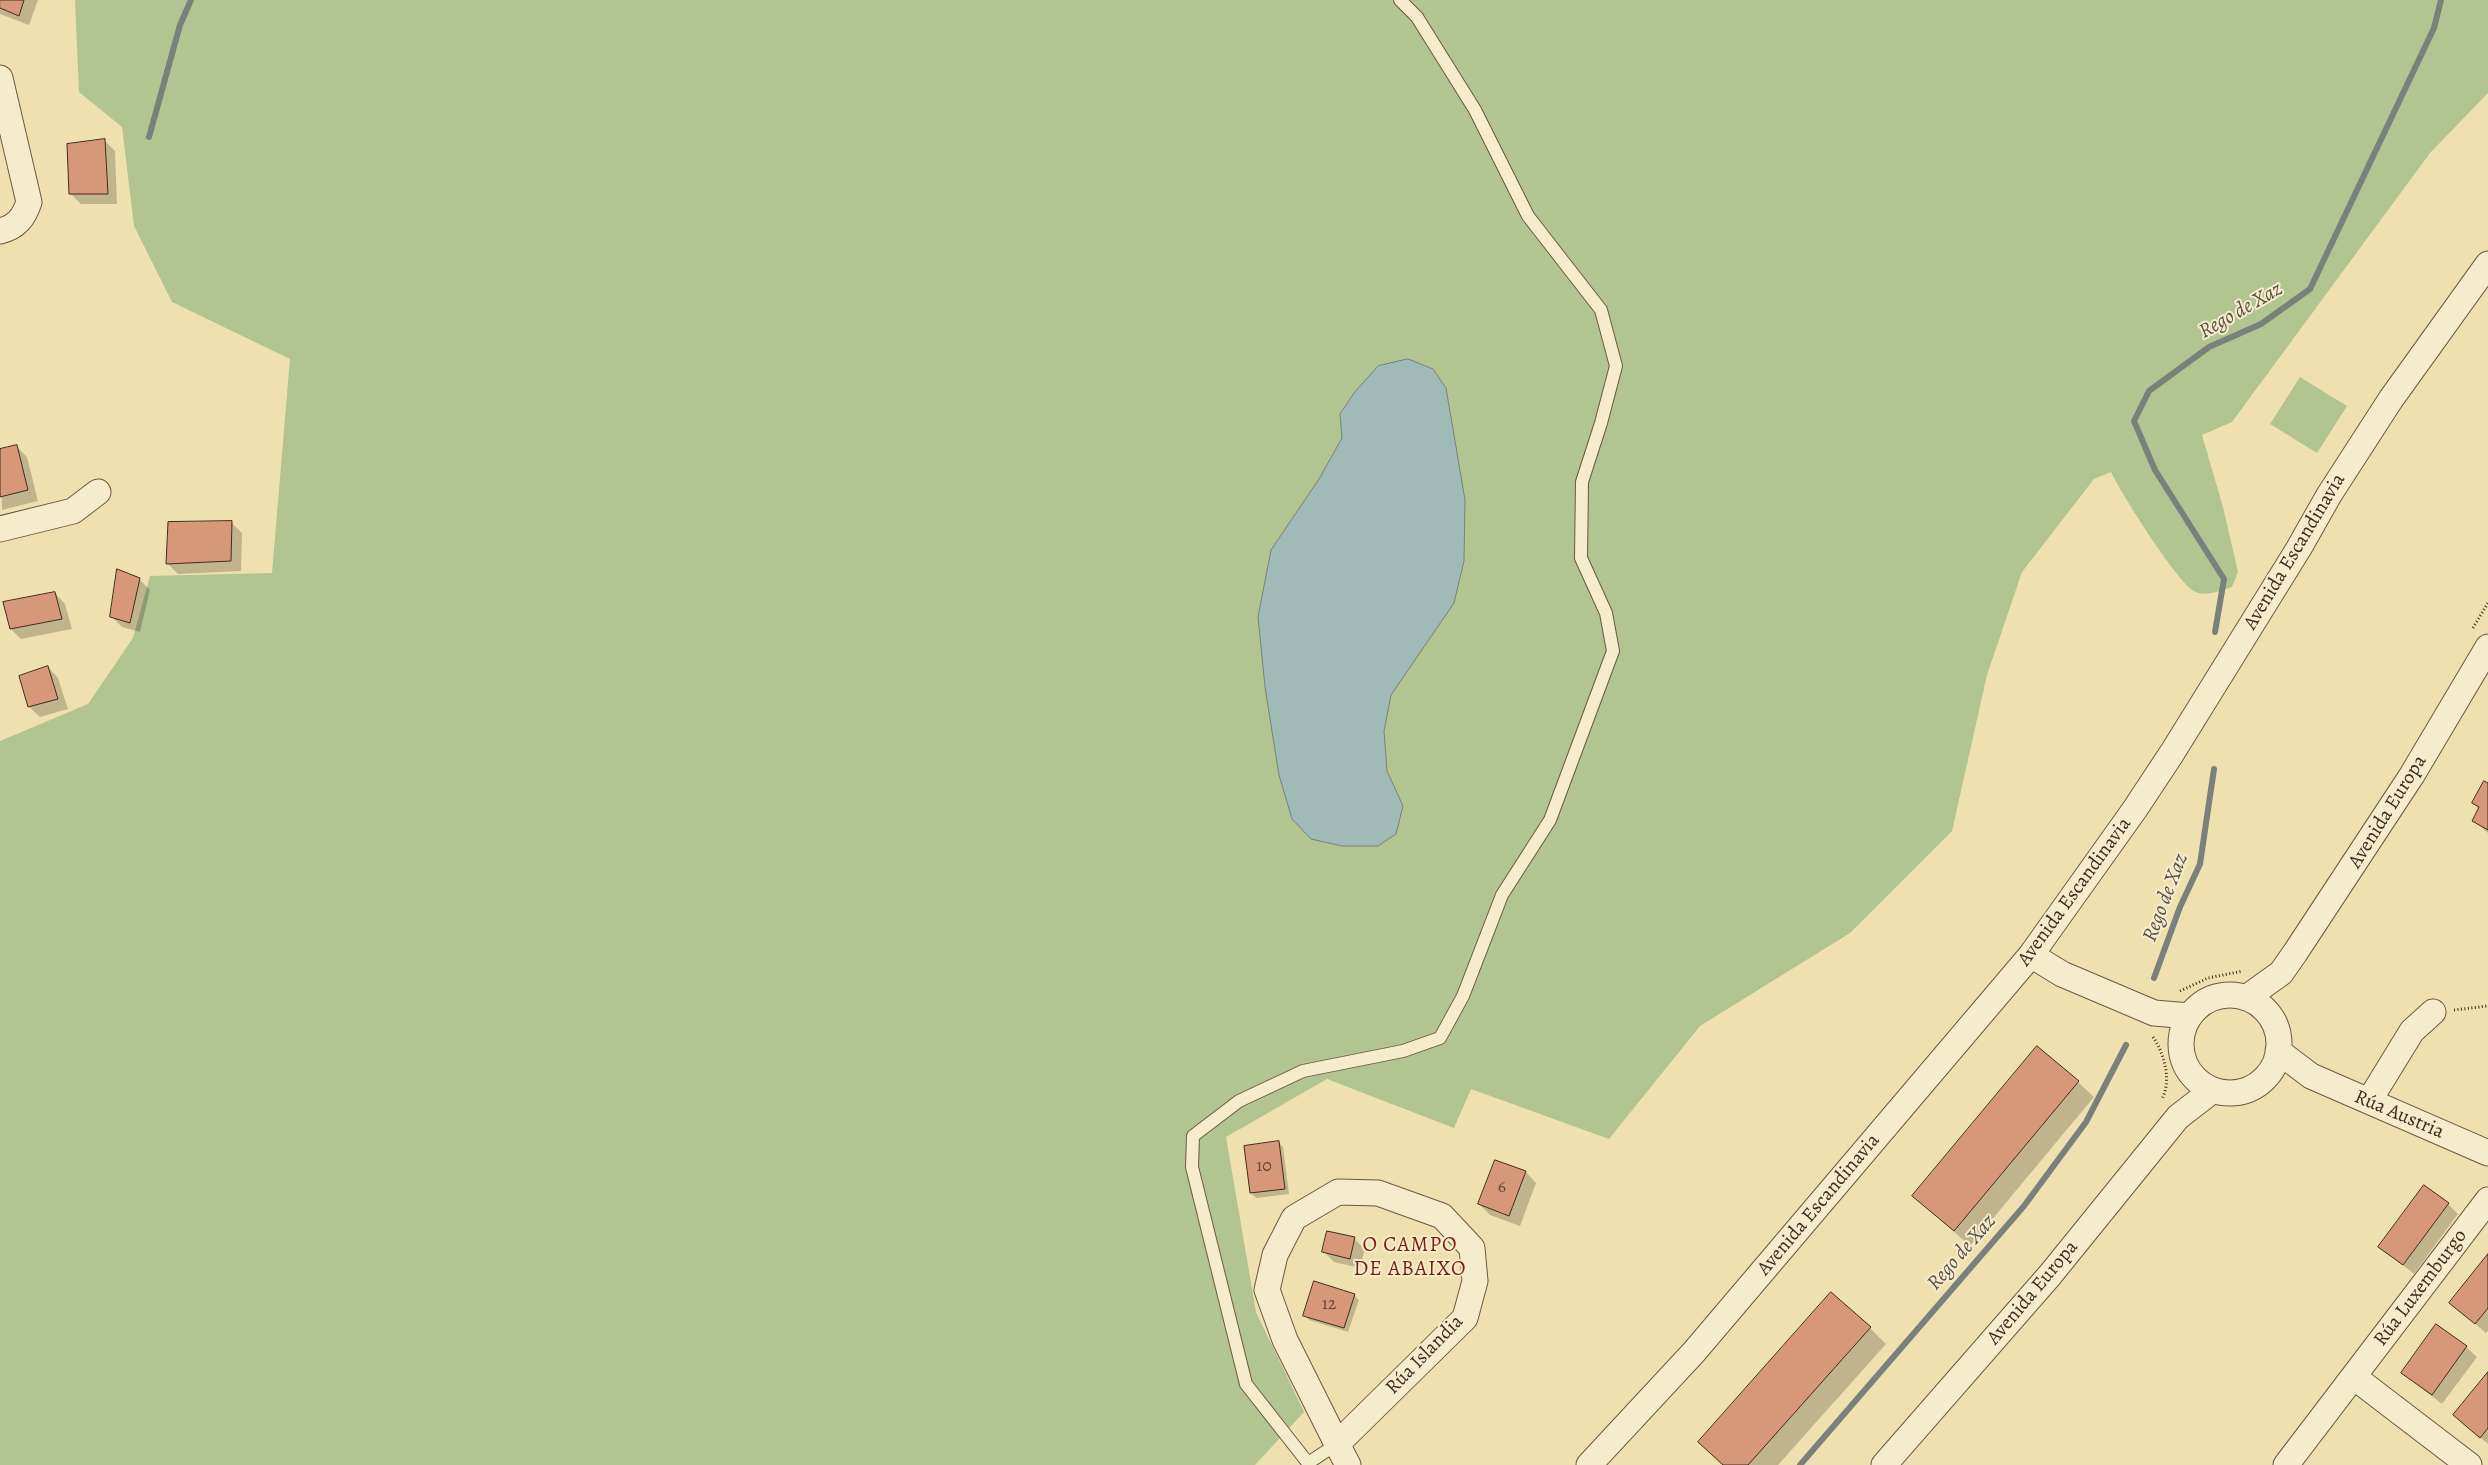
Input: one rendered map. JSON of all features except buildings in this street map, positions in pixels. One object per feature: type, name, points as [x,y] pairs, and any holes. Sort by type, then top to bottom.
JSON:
[{"type":"street","points":[[0,78],[29,202],[24,217],[10,228],[0,231]]},
{"type":"street","name":"Avenida Escandinavia","points":[[1589,1465],[1694,1352],[2031,955],[2167,761],[2299,548],[2329,495],[2391,398],[2488,264]]},
{"type":"street","points":[[0,529],[73,511],[98,492]]},
{"type":"street","name":"Avenida Europa","points":[[2268,1014],[2281,973],[2386,817],[2479,641]]},
{"type":"street","points":[[2031,955],[2153,1024],[2186,1027]]},
{"type":"street","name":"Avenida Europa","points":[[2246,998],[2281,973]]},
{"type":"street","points":[[2230,995],[2255,1002],[2268,1014],[2277,1031],[2273,1062],[2257,1084],[2238,1092],[2204,1083],[2184,1060],[2181,1048],[2186,1027],[2203,1002],[2215,997],[2230,995]]},
{"type":"street","points":[[2369,1101],[2412,1031],[2433,1012]]},
{"type":"street","name":"Rúa Austria","points":[[2273,1062],[2311,1076],[2488,1153]]},
{"type":"street","name":"Avenida Europa","points":[[1884,1465],[2050,1275],[2169,1109],[2204,1083]]},
{"type":"street","name":"Rúa Islandia","points":[[1338,1192],[1378,1194],[1442,1216],[1472,1248],[1475,1281],[1465,1318],[1342,1454],[1285,1340],[1267,1290],[1274,1255],[1294,1218],[1338,1192]]},
{"type":"street","name":"Rúa Luxemburgo","points":[[2286,1465],[2488,1200]]},
{"type":"street","points":[[2354,1377],[2469,1465]]},
{"type":"lane","points":[[1342,1454],[1308,1463],[1246,1384],[1192,1167],[1194,1136],[1239,1100],[1303,1072],[1403,1051],[1440,1038],[1462,996],[1502,895],[1550,820],[1613,651],[1606,613],[1581,558],[1582,482],[1616,366],[1601,310],[1528,216],[1475,110],[1416,17],[1400,0]]},
{"type":"path","points":[[2479,641],[2488,603]]},
{"type":"path","points":[[2174,993],[2208,978],[2246,970]]},
{"type":"path","points":[[2433,1012],[2488,1006]]},
{"type":"path","points":[[2153,1024],[2165,1068],[2169,1109]]},
{"type":"green space","points":[[75,0],[2488,0],[2488,93],[2430,153],[2232,422],[2202,435],[2223,507],[2238,572],[2232,587],[2206,594],[2192,590],[2161,552],[2136,515],[2111,472],[2094,479],[2022,572],[1987,675],[1952,831],[1850,933],[1700,1026],[1609,1139],[1471,1089],[1454,1128],[1327,1079],[1226,1137],[1256,1312],[1304,1412],[1255,1465],[0,1465],[0,741],[88,704],[133,638],[150,576],[272,573],[290,359],[172,302],[134,226],[122,127],[79,92]]},
{"type":"green space","points":[[2300,377],[2347,406],[2317,453],[2270,424]]},
{"type":"water","points":[[1408,359],[1433,369],[1446,388],[1465,500],[1464,561],[1454,603],[1391,695],[1384,731],[1387,771],[1403,806],[1396,834],[1378,846],[1342,846],[1311,839],[1292,819],[1279,775],[1265,687],[1258,617],[1271,550],[1319,479],[1342,438],[1340,414],[1354,393],[1378,366]]},
{"type":"waterway","points":[[149,137],[180,25],[191,0]]},
{"type":"waterway","name":"Rego de Xaz","points":[[2215,632],[2224,579],[2155,470],[2134,421],[2149,391],[2209,347],[2261,324],[2310,289],[2434,28],[2441,0]]},
{"type":"waterway","name":"Rego de Xaz","points":[[2154,978],[2180,907],[2200,864],[2214,769]]},
{"type":"waterway","name":"Rego de Xaz","points":[[1800,1465],[2024,1206],[2086,1122],[2126,1045]]},
{"type":"district","name":"O CAMPO DE ABAIXO","points":[[1410,1258]]}]
